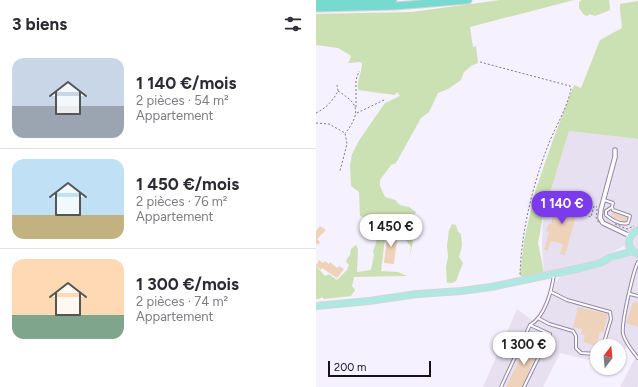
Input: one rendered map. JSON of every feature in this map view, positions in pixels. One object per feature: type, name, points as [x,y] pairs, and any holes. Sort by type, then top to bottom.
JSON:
[{"type":"highway","points":[[316,2],[394,0]]},
{"type":"highway","points":[[316,8],[395,6],[468,0]]},
{"type":"main road","points":[[637,254],[629,245],[630,236],[638,230]]},
{"type":"main road","points":[[316,306],[362,302],[417,294],[473,290],[521,281],[592,265],[611,257],[629,245]]},
{"type":"main road","points":[[611,257],[637,254]]},
{"type":"street","points":[[615,150],[616,157],[603,200],[600,218],[603,223],[630,236]]},
{"type":"lane","points":[[603,200],[613,203],[613,210],[630,216],[628,223],[625,224],[617,222],[606,215],[606,211],[612,207]]},
{"type":"lane","points":[[638,262],[623,322],[623,334],[638,358]]},
{"type":"lane","points":[[634,274],[638,271]]},
{"type":"lane","points":[[500,387],[530,325],[538,318],[551,292],[554,274]]},
{"type":"lane","points":[[551,292],[571,301],[610,312],[611,319],[605,339]]},
{"type":"lane","points":[[630,294],[638,296]]},
{"type":"lane","points":[[538,318],[549,324],[573,331],[576,336],[576,348],[581,353],[590,354]]},
{"type":"lane","points":[[524,387],[550,334],[530,325]]},
{"type":"path","points":[[480,62],[570,86],[571,89],[546,152],[531,200],[522,241],[519,275],[521,281]]},
{"type":"path","points":[[345,133],[349,129],[357,113],[356,80],[359,71]]},
{"type":"path","points":[[316,113],[327,107],[338,91],[337,85]]},
{"type":"path","points":[[338,91],[346,96],[356,107]]},
{"type":"path","points":[[357,113],[386,98]]},
{"type":"path","points":[[316,123],[329,124],[345,133],[347,144],[340,171]]},
{"type":"path","points":[[578,213],[591,217],[594,206],[598,207]]},
{"type":"shaded area","points":[[569,131],[638,139],[637,387],[620,387],[635,358],[627,346],[626,348],[626,339],[590,339],[590,360],[560,353],[543,387],[483,387],[517,309],[532,320],[542,314],[554,290],[556,282],[561,276],[607,263],[627,254],[624,246],[587,265],[544,273],[542,245],[543,216]]},
{"type":"green space","points":[[500,0],[574,0],[470,27],[473,47],[476,46],[478,63],[471,66],[464,72],[461,80],[448,89],[438,93],[429,112],[421,118],[396,163],[391,165],[380,180],[380,186],[385,197],[395,200],[400,205],[409,207],[416,212],[410,220],[408,231],[413,242],[409,260],[411,247],[398,230],[386,230],[381,271],[398,272],[407,276],[354,277],[352,286],[355,290],[351,296],[324,299],[322,297],[316,299],[316,266],[325,276],[329,274],[337,280],[347,270],[349,265],[346,262],[347,259],[350,255],[351,249],[356,245],[358,249],[357,272],[371,270],[374,255],[373,251],[379,224],[360,216],[359,192],[351,186],[350,165],[352,154],[360,139],[385,103],[400,96],[397,92],[395,95],[358,90],[362,63],[348,63],[351,57],[350,55],[338,48],[316,45],[316,14],[412,12]]},
{"type":"green space","points":[[582,0],[609,0],[610,10],[595,16],[589,14],[588,16],[584,15],[579,8],[579,2]]},
{"type":"green space","points":[[638,1],[638,139],[569,131],[543,216],[538,243],[544,273],[523,277],[520,275],[524,241],[535,192],[574,85],[581,88],[600,40],[622,28],[620,4]]},
{"type":"green space","points":[[452,224],[456,225],[458,232],[461,234],[462,246],[459,257],[463,263],[456,281],[447,283],[447,246],[449,230]]},
{"type":"building","points":[[558,199],[579,205],[565,255],[560,254],[563,244],[551,241],[548,250],[544,250],[549,232],[546,231],[549,223],[551,224]]},
{"type":"building","points":[[613,212],[627,218],[626,221],[612,217]]},
{"type":"building","points":[[320,226],[326,230],[317,239],[320,242],[318,245],[316,243],[316,231]]},
{"type":"building","points":[[388,231],[398,232],[394,264],[384,263]]},
{"type":"building","points":[[319,260],[323,263],[325,261],[329,264],[330,262],[337,268],[339,266],[344,269],[337,278],[322,268],[321,270],[316,266]]},
{"type":"building","points":[[633,302],[638,303],[638,327],[626,323]]},
{"type":"building","points":[[578,307],[608,314],[603,333],[600,332],[598,339],[590,339],[590,344],[583,342],[585,335],[581,334],[582,329],[573,327]]},
{"type":"building","points":[[529,340],[540,346],[522,387],[506,387]]}]
